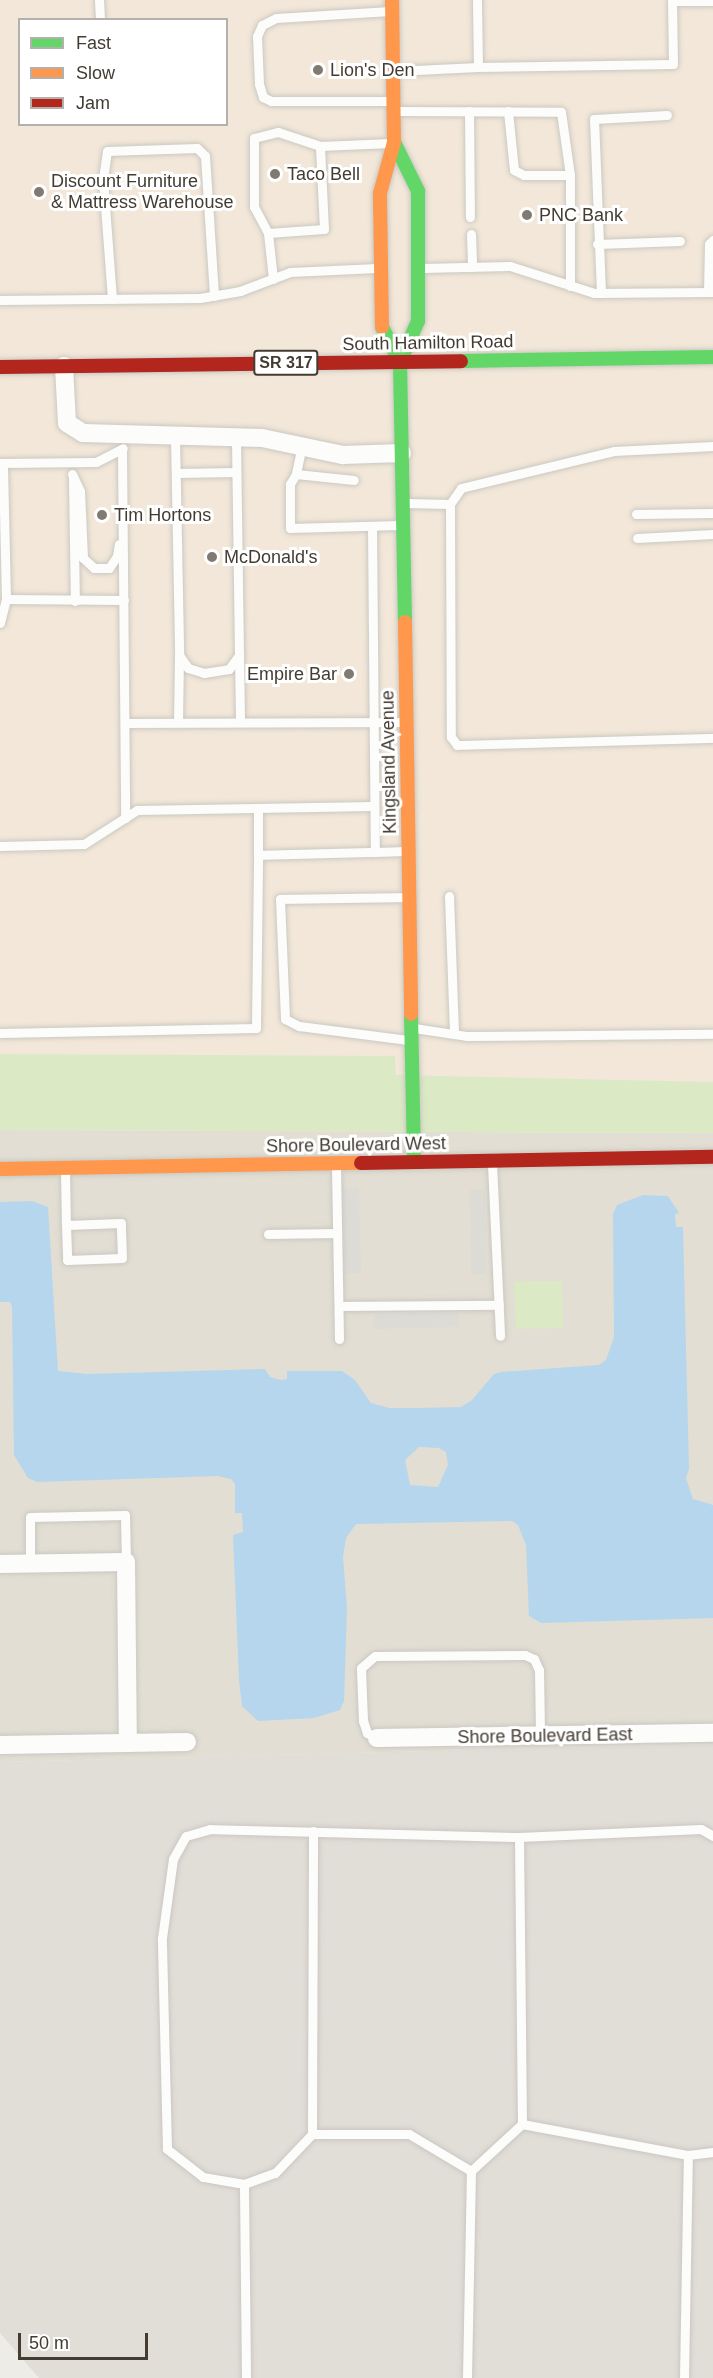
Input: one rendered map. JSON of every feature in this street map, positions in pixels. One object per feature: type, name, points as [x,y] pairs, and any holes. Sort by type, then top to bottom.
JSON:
[{"type":"street","points":[[392,5],[394,142],[380,193],[381,325],[400,362]]},
{"type":"street","points":[[394,142],[417,191],[418,321],[400,362]]},
{"type":"street","name":"South Hamilton Road","points":[[0,367],[713,357]]},
{"type":"street","name":"Kingsland Avenue","points":[[400,362],[414,1162]]},
{"type":"street","points":[[64,366],[66,414],[72,430],[123,442],[175,437],[236,438],[302,445],[343,455],[402,453]]},
{"type":"street","name":"Shore Boulevard West","points":[[0,1169],[713,1157]]},
{"type":"street","points":[[0,1563],[126,1562],[128,1743]]},
{"type":"street","name":"Shore Boulevard East","points":[[377,1738],[713,1733]]},
{"type":"street","points":[[0,1745],[187,1742]]},
{"type":"lane","points":[[99,0],[100,18]]},
{"type":"lane","points":[[477,0],[478,67]]},
{"type":"lane","points":[[393,71],[478,67],[673,64],[672,1],[713,1]]},
{"type":"lane","points":[[392,5],[276,18],[262,25],[257,36],[259,84],[263,97],[271,101],[469,111],[561,112],[570,175],[570,286]]},
{"type":"lane","points":[[469,111],[470,217]]},
{"type":"lane","points":[[508,111],[514,170],[524,175],[570,175]]},
{"type":"lane","points":[[601,293],[597,244],[594,119],[667,115]]},
{"type":"lane","points":[[273,279],[268,233],[254,207],[254,138],[278,132],[320,146],[394,142]]},
{"type":"lane","points":[[268,233],[324,229],[320,146]]},
{"type":"lane","points":[[112,299],[103,179],[107,152],[198,148],[205,156],[214,296]]},
{"type":"lane","points":[[471,234],[472,267]]},
{"type":"lane","points":[[419,268],[510,266],[570,286],[601,293],[711,292],[709,244],[713,240]]},
{"type":"lane","points":[[597,244],[680,241]]},
{"type":"lane","points":[[0,300],[214,296],[290,272],[380,268]]},
{"type":"lane","points":[[175,437],[178,722]]},
{"type":"lane","points":[[236,438],[240,722]]},
{"type":"lane","points":[[0,623],[6,599],[1,463],[96,462],[123,442]]},
{"type":"lane","points":[[123,442],[125,818]]},
{"type":"lane","points":[[302,445],[296,474],[290,484],[290,528],[403,525]]},
{"type":"lane","points":[[713,446],[614,452],[460,488],[450,504],[451,737],[457,745],[713,738]]},
{"type":"lane","points":[[72,462],[75,601]]},
{"type":"lane","points":[[176,473],[236,472]]},
{"type":"lane","points":[[72,474],[80,491],[83,558],[101,569],[109,568],[117,556],[117,491],[123,475]]},
{"type":"lane","points":[[296,474],[354,480]]},
{"type":"lane","points":[[403,503],[450,504]]},
{"type":"lane","points":[[636,514],[713,513]]},
{"type":"lane","points":[[372,526],[375,702],[371,722],[375,852]]},
{"type":"lane","points":[[637,538],[713,534]]},
{"type":"lane","points":[[6,599],[124,600]]},
{"type":"lane","points":[[179,655],[188,668],[204,673],[229,669],[239,655]]},
{"type":"lane","points":[[125,723],[406,722]]},
{"type":"lane","points":[[0,846],[84,844],[137,810],[373,806]]},
{"type":"lane","points":[[0,1033],[256,1028],[258,808]]},
{"type":"lane","points":[[258,855],[409,851]]},
{"type":"lane","points":[[449,896],[454,1034]]},
{"type":"lane","points":[[410,897],[280,899],[285,1019],[299,1026],[412,1035],[713,1034]]},
{"type":"lane","points":[[492,1161],[500,1336]]},
{"type":"lane","points":[[336,1163],[339,1339]]},
{"type":"lane","points":[[65,1168],[66,1225],[67,1260],[122,1258],[121,1223],[66,1225]]},
{"type":"lane","points":[[268,1234],[337,1233]]},
{"type":"lane","points":[[339,1306],[499,1305]]},
{"type":"lane","points":[[30,1563],[30,1516],[126,1515],[126,1562]]},
{"type":"lane","points":[[377,1738],[367,1733],[363,1721],[361,1668],[366,1659],[387,1656],[525,1655],[534,1659],[539,1670],[540,1736]]},
{"type":"lane","points":[[313,1831],[312,2134],[275,2173],[244,2184],[203,2177],[167,2149],[162,1938],[173,1859],[186,1836],[210,1829],[313,1831],[519,1837],[701,1829],[713,1836]]},
{"type":"lane","points":[[467,2378],[471,2171],[522,2124],[519,1837]]},
{"type":"lane","points":[[522,2124],[688,2155],[713,2152]]},
{"type":"lane","points":[[312,2134],[409,2134],[471,2171]]},
{"type":"lane","points":[[684,2378],[688,2155]]},
{"type":"lane","points":[[244,2184],[246,2378]]},
{"type":"shaded area","points":[[0,0],[713,0],[713,1082],[396,1075],[395,1056],[0,1054]]},
{"type":"shaded area","points":[[0,1130],[713,1133],[713,1744],[0,1762]]},
{"type":"shaded area","points":[[359,1188],[361,1273],[345,1274],[343,1189]]},
{"type":"shaded area","points":[[470,1190],[485,1190],[486,1274],[471,1274]]},
{"type":"shaded area","points":[[459,1313],[459,1327],[374,1329],[374,1314]]},
{"type":"shaded area","points":[[713,1744],[713,2378],[39,2378],[0,2333],[0,1762]]},
{"type":"green space","points":[[0,1054],[395,1056],[396,1075],[713,1082],[713,1133],[0,1130]]},
{"type":"green space","points":[[562,1281],[563,1328],[516,1329],[514,1282]]},
{"type":"water","points":[[643,1195],[668,1196],[679,1213],[675,1214],[676,1227],[683,1227],[689,1469],[686,1478],[693,1499],[713,1505],[713,1618],[541,1623],[529,1616],[526,1545],[518,1525],[512,1521],[356,1524],[346,1538],[343,1557],[347,1608],[344,1701],[340,1710],[314,1718],[258,1721],[242,1706],[239,1680],[233,1535],[243,1532],[242,1513],[235,1513],[235,1484],[231,1479],[218,1476],[37,1482],[28,1478],[14,1455],[12,1307],[10,1302],[0,1302],[0,1202],[32,1201],[48,1207],[58,1371],[87,1374],[265,1369],[270,1377],[281,1380],[287,1379],[287,1371],[342,1371],[355,1380],[371,1403],[389,1408],[461,1407],[472,1400],[494,1374],[599,1365],[606,1360],[614,1337],[613,1214],[617,1205]],"holes":[[[419,1447],[439,1448],[446,1452],[448,1465],[438,1487],[410,1485],[405,1460]]]},
{"type":"traffic: fast","points":[[394,142],[418,191],[418,321],[400,362]]},
{"type":"traffic: fast","points":[[382,327],[400,362],[405,622]]},
{"type":"traffic: fast","points":[[461,361],[713,357]]},
{"type":"traffic: fast","points":[[411,1014],[414,1162]]},
{"type":"traffic: slow","points":[[382,327],[380,193],[394,142],[392,0]]},
{"type":"traffic: slow","points":[[405,622],[411,1014]]},
{"type":"traffic: slow","points":[[0,1169],[361,1163]]},
{"type":"traffic: jam","points":[[0,367],[461,361]]},
{"type":"traffic: jam","points":[[361,1163],[713,1157]]},
{"type":"place","name":"Lion's Den","points":[[318,70]]},
{"type":"place","name":"Taco Bell","points":[[275,174]]},
{"type":"place","name":"Discount Furniture & Mattress Warehouse","points":[[39,192]]},
{"type":"place","name":"PNC Bank","points":[[527,215]]},
{"type":"place","name":"Tim Hortons","points":[[102,515]]},
{"type":"place","name":"McDonald's","points":[[212,557]]},
{"type":"place","name":"Empire Bar","points":[[349,674]]}]
